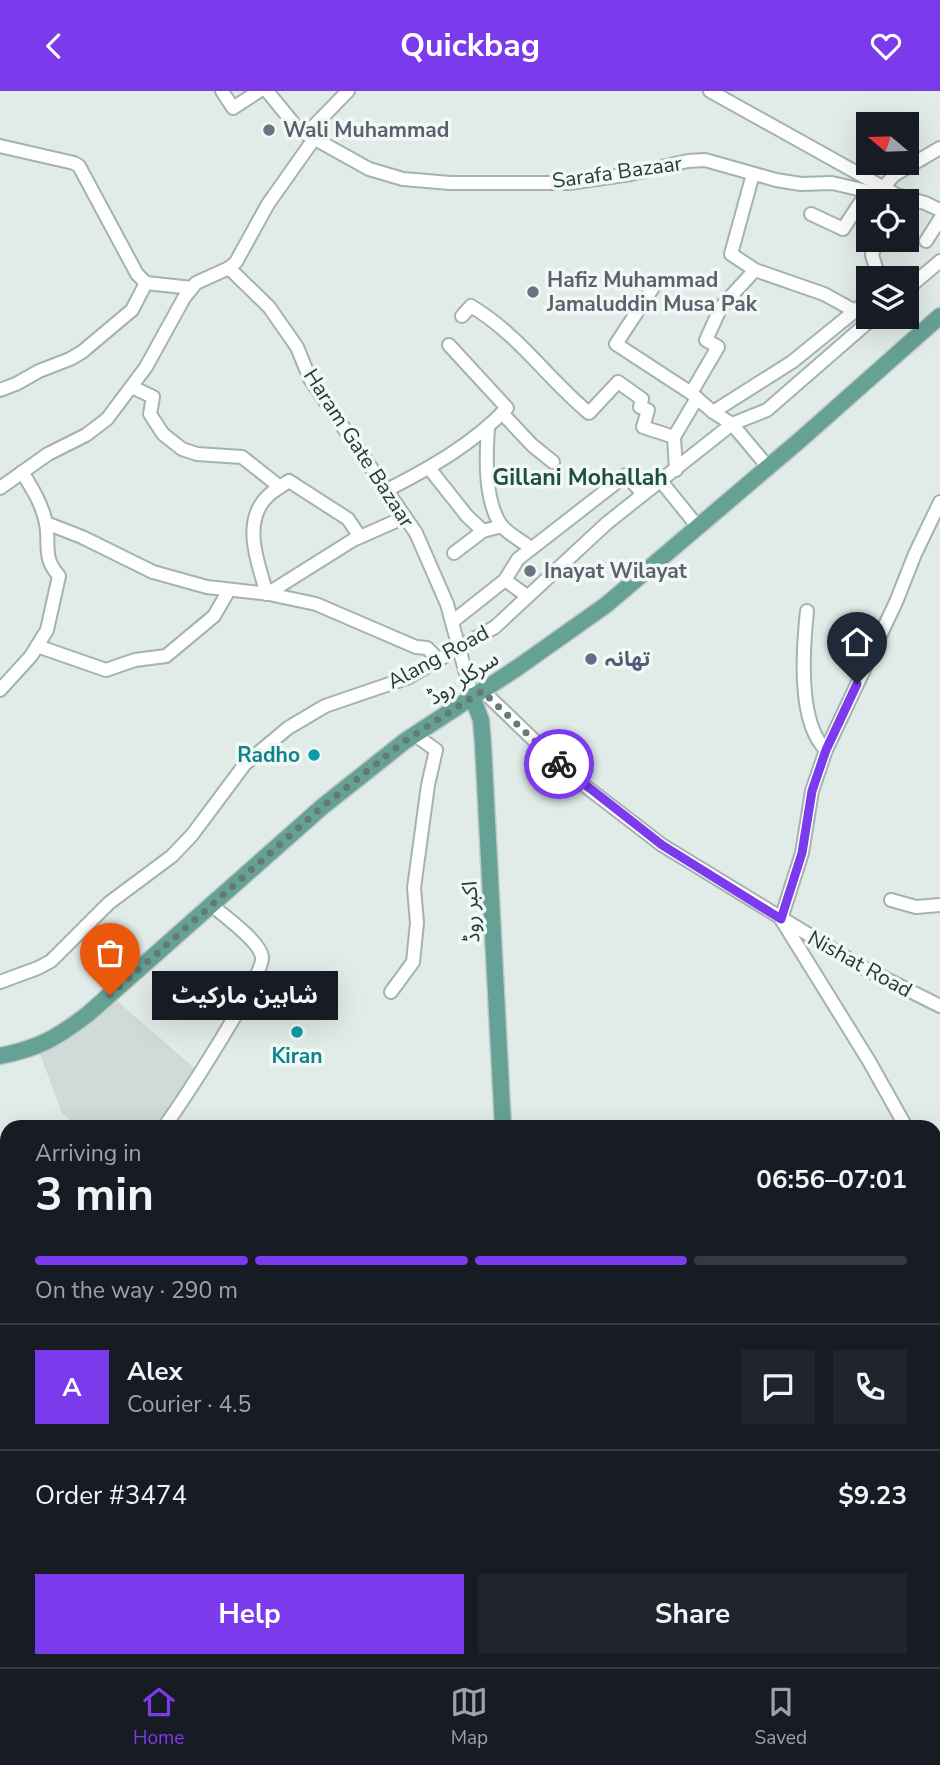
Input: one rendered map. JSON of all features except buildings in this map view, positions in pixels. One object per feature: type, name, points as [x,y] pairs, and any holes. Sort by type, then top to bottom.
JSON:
[{"type":"main road","name":"سرکلر روڈ","points":[[0,1056],[26,1051],[60,1036],[89,1014],[322,807],[415,735],[606,605],[940,316]]},
{"type":"main road","name":"اکبر روڈ","points":[[477,694],[483,744],[503,1120]]},
{"type":"street","points":[[223,93],[233,108],[259,91]]},
{"type":"street","points":[[267,91],[306,134]]},
{"type":"street","points":[[0,488],[48,454],[86,435],[107,419],[146,367],[195,283],[229,268],[236,262],[306,134],[348,91]]},
{"type":"street","points":[[710,91],[872,189]]},
{"type":"street","name":"Sarafa Bazaar","points":[[306,134],[369,169],[403,180],[450,183],[569,183],[705,160],[801,184],[832,183],[858,189]]},
{"type":"street","points":[[0,146],[79,166],[137,274],[146,283],[192,288]]},
{"type":"street","points":[[884,189],[894,175],[940,148]]},
{"type":"street","points":[[753,174],[731,254],[755,270],[824,294],[856,309]]},
{"type":"street","name":"Sarafa Bazaar","points":[[919,202],[940,210]]},
{"type":"street","points":[[811,214],[843,229],[856,209]]},
{"type":"street","points":[[926,241],[940,219]]},
{"type":"street","points":[[919,279],[940,261]]},
{"type":"street","name":"Haram Gate Bazaar","points":[[229,268],[269,307],[297,347],[310,379],[416,533],[447,604],[477,694]]},
{"type":"street","points":[[676,470],[674,437],[718,348],[706,340],[721,307],[755,270]]},
{"type":"street","points":[[0,390],[82,352],[132,310],[146,283]]},
{"type":"street","points":[[654,286],[616,344],[694,395],[732,424],[768,467]]},
{"type":"street","points":[[461,316],[471,306],[506,330],[567,395],[589,413],[618,382],[642,400],[640,407],[648,410],[643,427],[674,437]]},
{"type":"street","points":[[713,412],[856,322]]},
{"type":"street","name":"Alang Road","points":[[0,982],[51,961],[110,903],[172,856],[192,835],[245,764],[288,728],[325,706],[407,678],[495,627],[643,494],[732,424],[767,409],[856,327]]},
{"type":"street","points":[[387,489],[429,468],[488,428],[507,408],[449,345]]},
{"type":"street","points":[[787,365],[800,381]]},
{"type":"street","points":[[132,387],[153,397],[150,414],[163,434],[182,449],[197,454],[242,457],[280,487]]},
{"type":"street","points":[[502,413],[531,445],[553,462]]},
{"type":"street","points":[[488,428],[487,479],[496,513],[502,526],[531,548]]},
{"type":"street","points":[[429,468],[467,516],[483,531]]},
{"type":"street","points":[[0,690],[47,630],[59,576],[50,566],[47,555],[46,523],[36,495],[22,472]]},
{"type":"street","points":[[452,622],[505,580],[518,559],[531,548],[626,475],[643,494]]},
{"type":"street","points":[[660,480],[698,527]]},
{"type":"street","points":[[267,594],[252,541],[261,506],[269,495],[289,481],[348,519],[360,537]]},
{"type":"street","points":[[902,1120],[869,1061],[781,919],[802,853],[812,791],[826,750],[940,502]]},
{"type":"street","points":[[267,594],[360,537],[405,517]]},
{"type":"street","points":[[46,523],[82,537],[153,572],[207,587],[267,594],[316,604],[416,647],[427,649],[438,659]]},
{"type":"street","points":[[454,552],[483,531],[502,526]]},
{"type":"street","points":[[505,580],[527,596]]},
{"type":"street","points":[[37,646],[106,670],[135,660],[166,656],[214,616],[229,590]]},
{"type":"street","points":[[807,611],[802,655],[806,704],[818,742],[826,750]]},
{"type":"street","name":"Nishat Road","points":[[477,694],[567,772],[662,845],[860,966],[940,1006]]},
{"type":"street","points":[[391,992],[413,962],[417,923],[415,888],[436,750],[415,735]]},
{"type":"street","points":[[891,899],[916,907],[940,905]]},
{"type":"street","points":[[168,1120],[263,965],[262,954],[257,945],[210,904]]},
{"type":"shaded area","points":[[110,995],[199,1072],[168,1120],[70,1120],[62,1113],[37,1046]]},
{"type":"way so far","points":[[110,995],[322,807],[405,741],[472,696],[482,691],[559,764]]},
{"type":"place","name":"Wali Muhammad","points":[[269,130]]},
{"type":"place","name":"Hafiz Muhammad Jamaluddin Musa Pak","points":[[533,292]]},
{"type":"place","name":"Inayat Wilayat","points":[[530,571]]},
{"type":"place","name":"تھانہ","points":[[591,659]]},
{"type":"place","name":"Radho","points":[[314,755]]},
{"type":"place","name":"شاہین مارکیٹ","points":[[110,995]]},
{"type":"place","name":"Kiran","points":[[297,1032]]},
{"type":"district","name":"Gillani Mohallah","points":[[580,477]]},
{"type":"route","points":[[559,764],[662,845],[781,919],[802,853],[812,791],[826,750],[857,684]]}]
